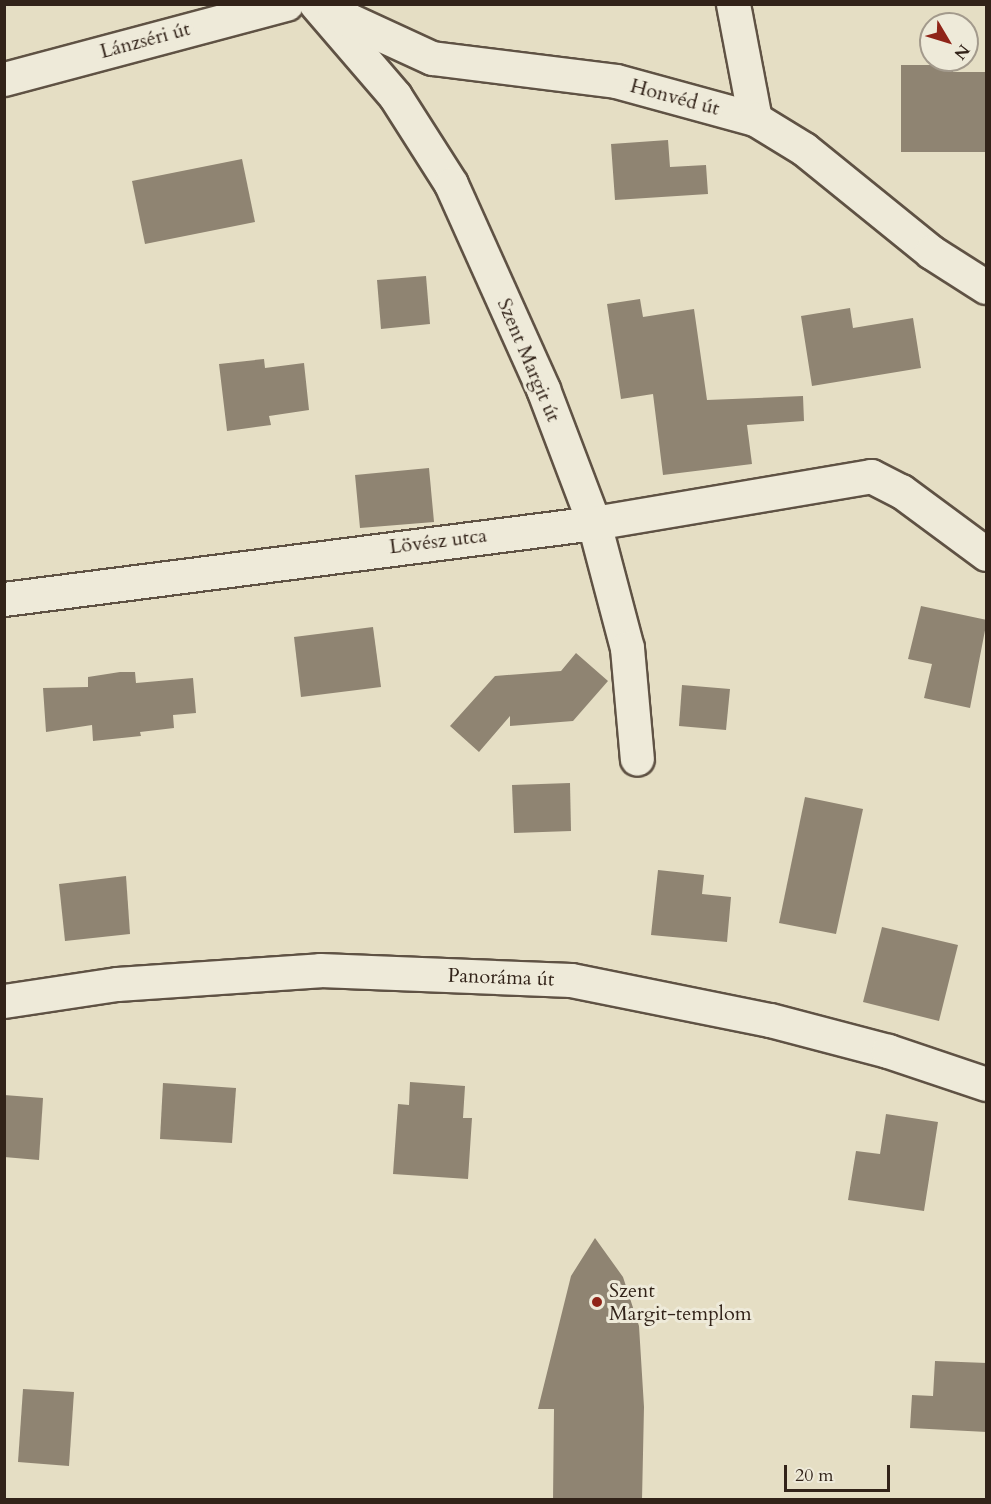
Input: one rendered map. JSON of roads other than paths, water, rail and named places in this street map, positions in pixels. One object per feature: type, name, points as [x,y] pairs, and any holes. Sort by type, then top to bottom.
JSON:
[{"type":"street","name":"Lánzséri út","points":[[4,79],[286,4]]},
{"type":"street","name":"Szent Margit út","points":[[316,4],[395,96],[452,184],[543,389],[594,523],[627,648],[637,759]]},
{"type":"street","name":"Honvéd út","points":[[321,4],[361,28],[432,58],[616,81],[755,119],[804,149],[932,252],[987,287]]},
{"type":"street","points":[[733,4],[755,119]]},
{"type":"street","name":"Lövész utca","points":[[4,599],[594,523],[871,476],[901,491],[987,554]]},
{"type":"street","name":"Panoráma út","points":[[4,1001],[117,984],[320,970],[571,980],[770,1020],[888,1051],[987,1084]]},
{"type":"place","name":"Szent Margit-templom","points":[[597,1302]]}]
